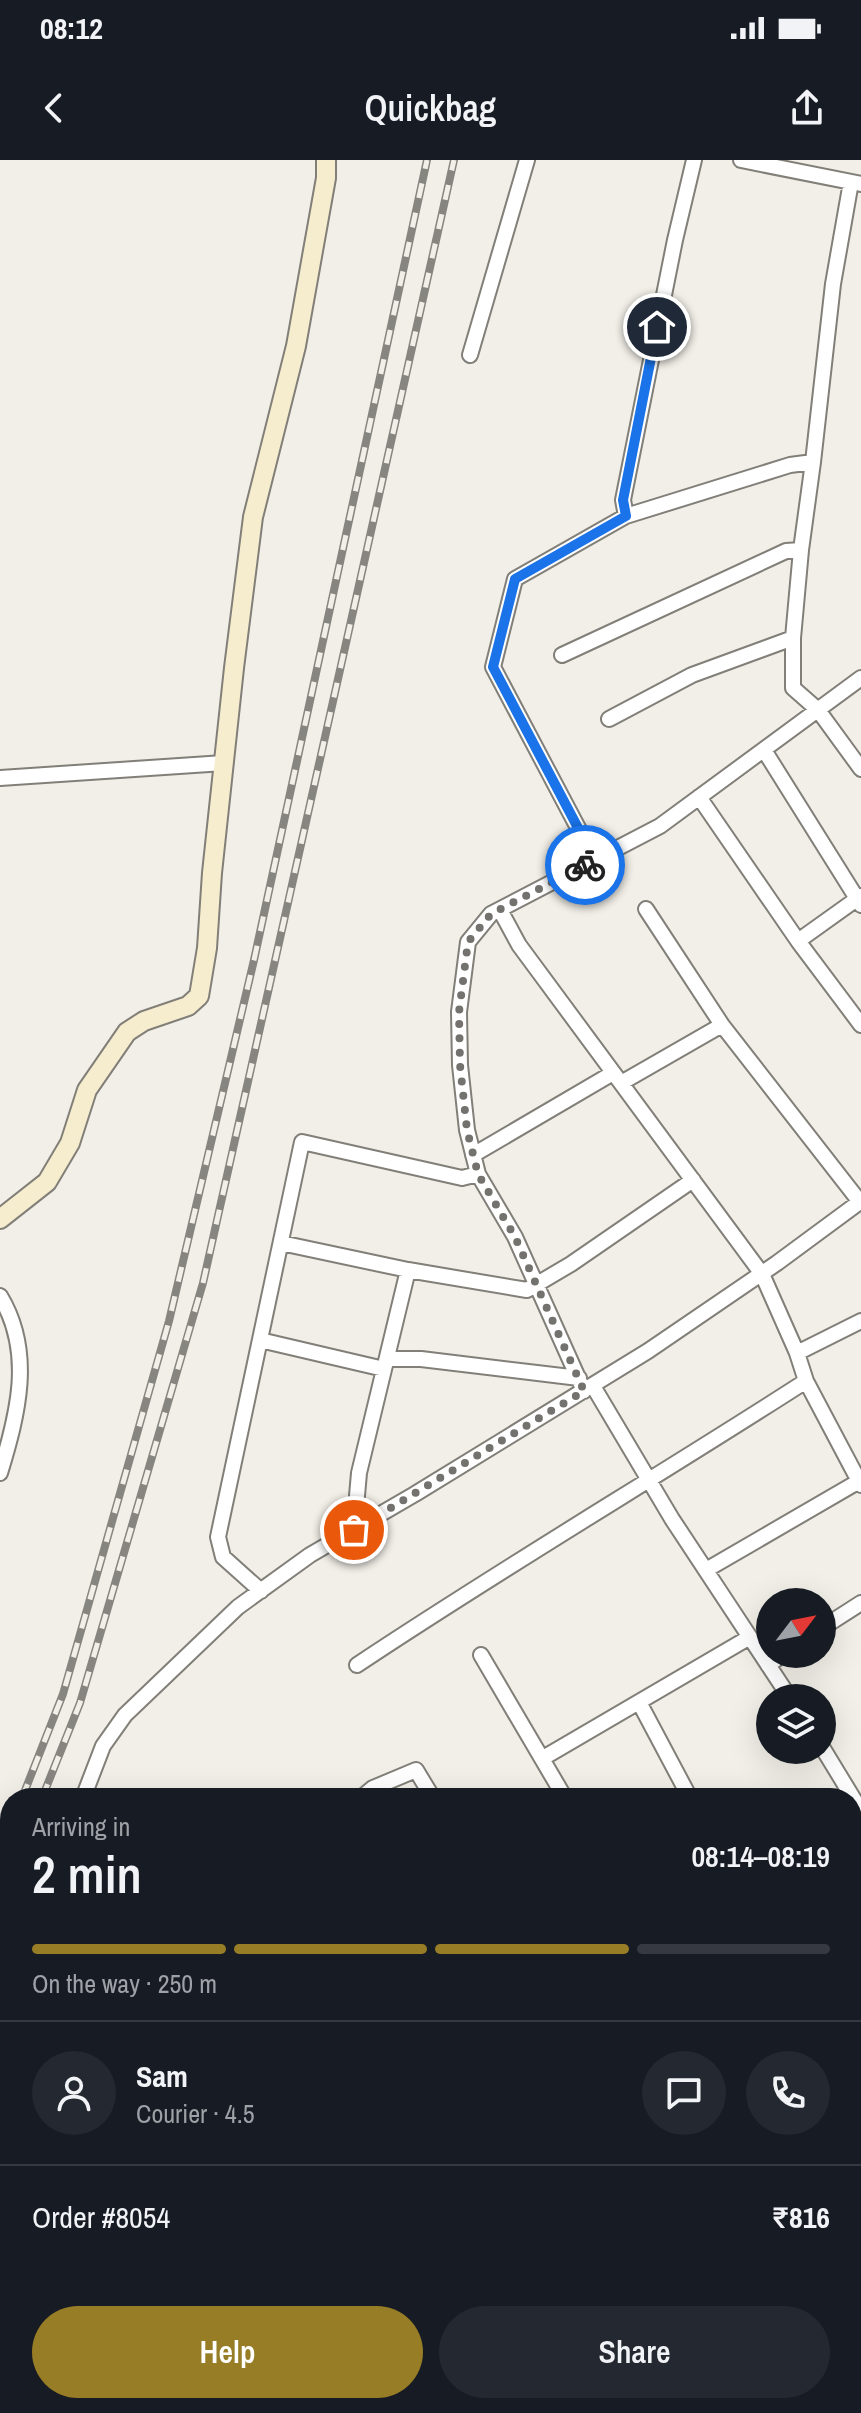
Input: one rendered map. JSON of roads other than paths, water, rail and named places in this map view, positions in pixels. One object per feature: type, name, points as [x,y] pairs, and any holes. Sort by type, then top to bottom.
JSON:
[{"type":"street","points":[[0,1219],[47,1182],[70,1143],[87,1090],[127,1032],[144,1021],[188,1006],[199,996],[207,948],[224,763],[253,517],[296,346],[326,178],[326,160]]},
{"type":"street","points":[[470,355],[527,160]]},
{"type":"street","points":[[626,516],[623,500],[694,160]]},
{"type":"street","points":[[741,160],[856,183],[833,284],[801,550],[793,638],[793,688],[818,710],[861,769]]},
{"type":"street","points":[[595,860],[493,667],[515,579],[626,516],[790,465],[813,462]]},
{"type":"street","points":[[562,655],[786,551],[801,550]]},
{"type":"street","points":[[609,719],[692,675],[793,638]]},
{"type":"street","points":[[756,1646],[585,1385],[515,1237],[478,1174],[467,1130],[460,1065],[459,1012],[468,942],[491,914],[660,826],[861,678]]},
{"type":"street","points":[[764,750],[860,900],[798,941]]},
{"type":"street","points":[[0,778],[224,763]]},
{"type":"street","points":[[699,797],[798,941],[861,1025]]},
{"type":"street","points":[[87,1788],[103,1746],[125,1715],[238,1607],[310,1555],[762,1274],[860,1202],[722,1025],[646,909]]},
{"type":"street","points":[[500,910],[519,945],[762,1274],[806,1381],[860,1482],[706,1570]]},
{"type":"street","points":[[473,1155],[722,1025]]},
{"type":"street","points":[[261,1591],[223,1557],[218,1537],[302,1142],[462,1178],[478,1174]]},
{"type":"street","points":[[281,1243],[408,1270],[527,1290],[583,1256],[693,1180]]},
{"type":"street","points":[[354,1530],[359,1473],[408,1270]]},
{"type":"street","points":[[0,1296],[19,1340],[22,1374],[11,1436],[0,1473]]},
{"type":"street","points":[[797,1353],[861,1321]]},
{"type":"street","points":[[0,1332],[13,1323]]},
{"type":"street","points":[[260,1340],[386,1364],[421,1359],[585,1385]]},
{"type":"street","points":[[357,1665],[447,1605],[649,1482],[806,1381]]},
{"type":"street","points":[[836,1619],[861,1603]]},
{"type":"street","points":[[543,1758],[750,1637]]},
{"type":"street","points":[[481,1655],[560,1788]]},
{"type":"street","points":[[639,1702],[685,1788]]},
{"type":"street","points":[[832,1764],[847,1788]]},
{"type":"street","points":[[373,1788],[416,1770],[427,1788]]},
{"type":"railway","points":[[26,1788],[63,1694],[169,1321],[254,960],[427,160]]},
{"type":"railway","points":[[46,1788],[80,1703],[203,1283],[454,160]]}]
